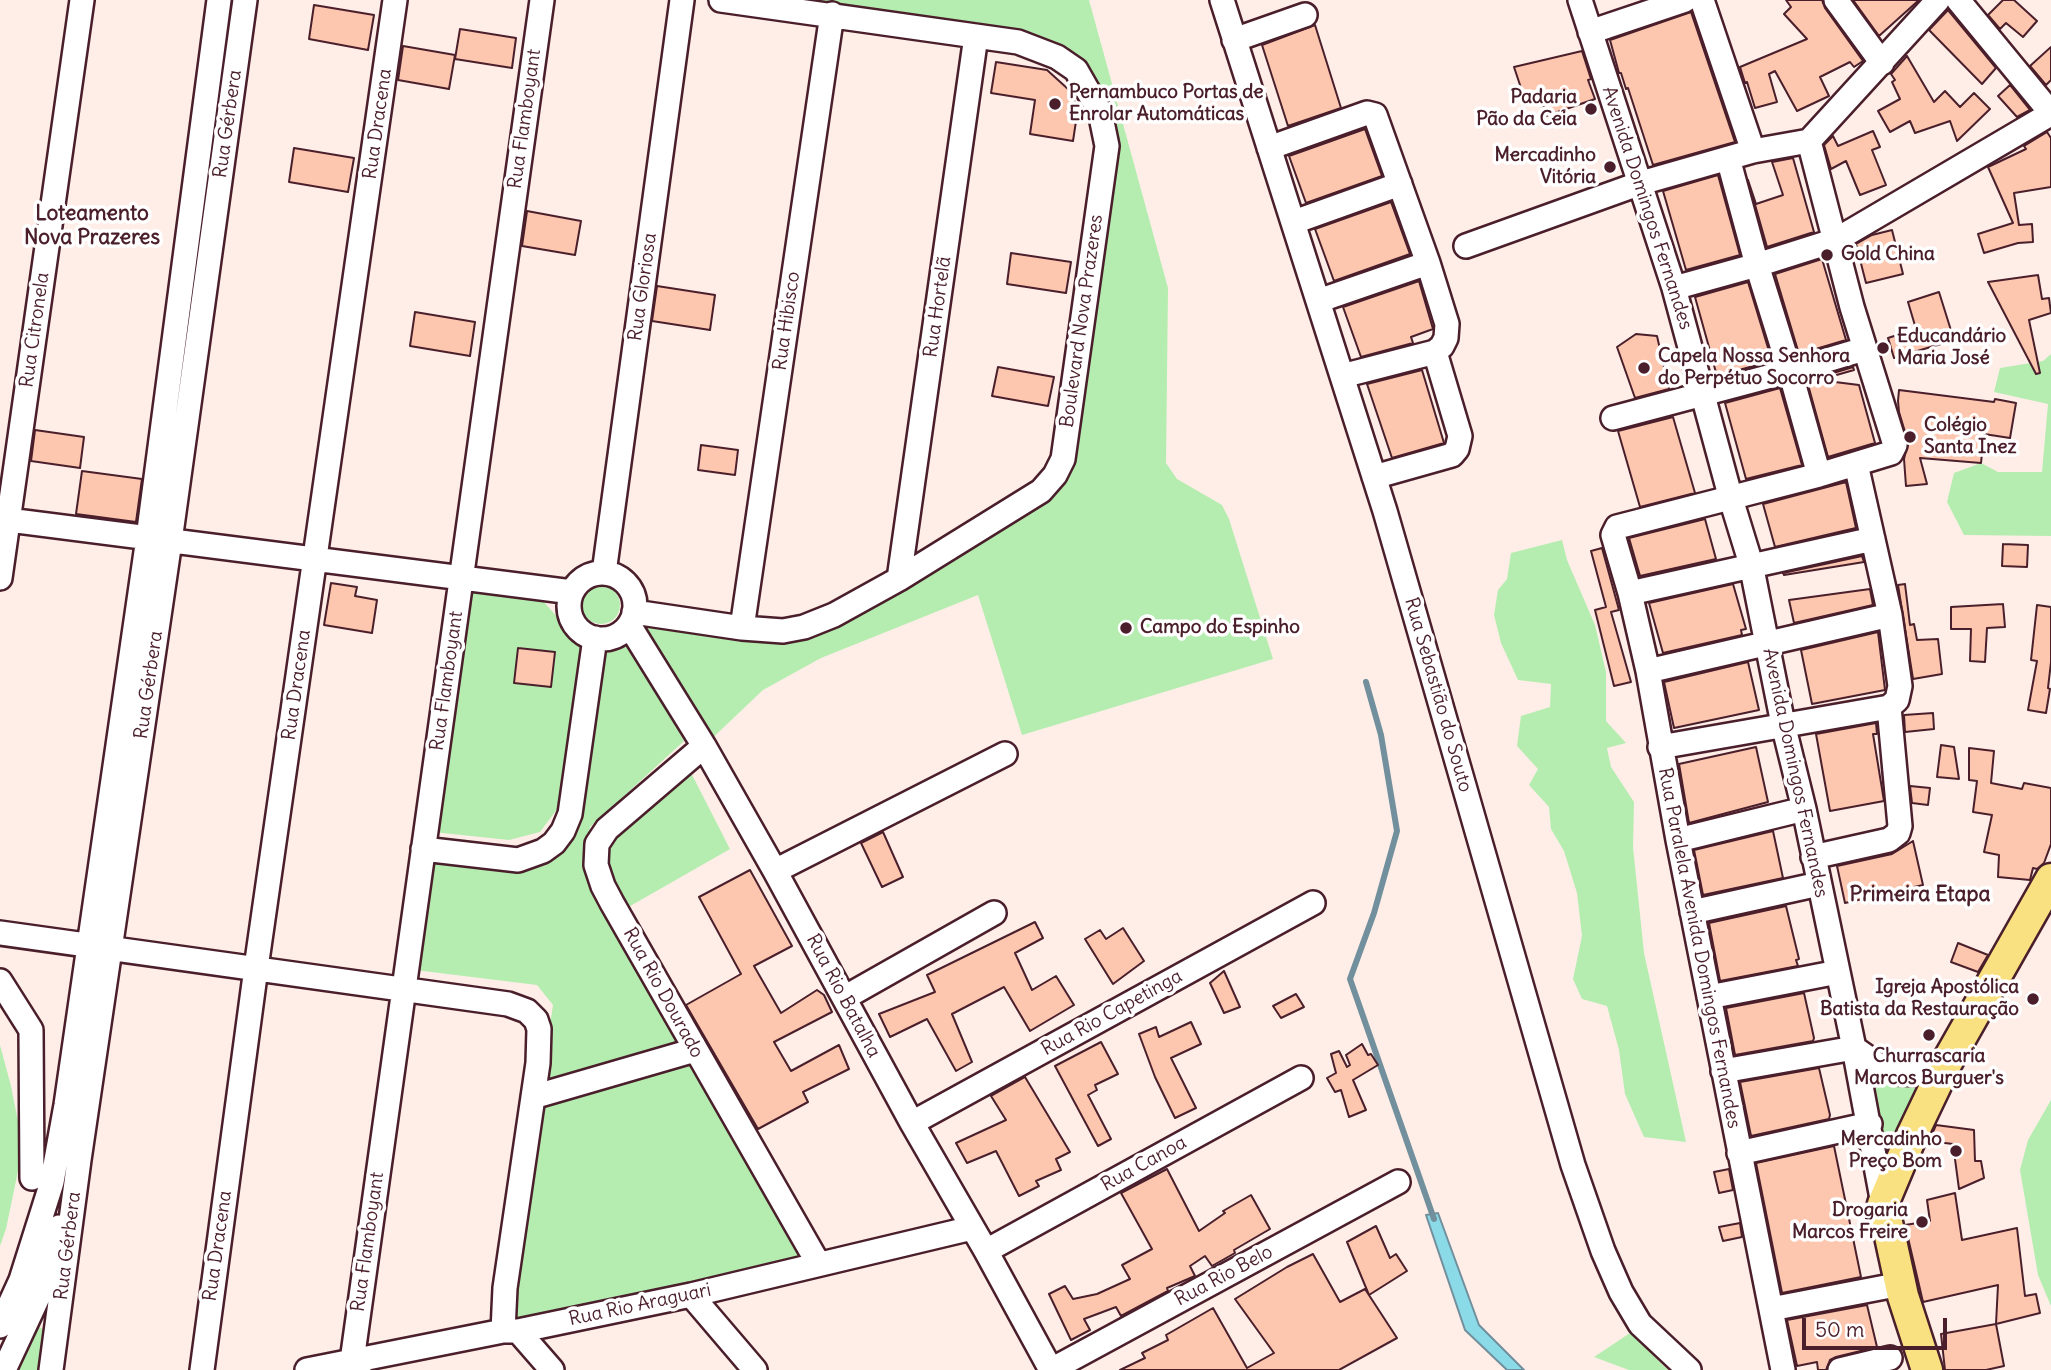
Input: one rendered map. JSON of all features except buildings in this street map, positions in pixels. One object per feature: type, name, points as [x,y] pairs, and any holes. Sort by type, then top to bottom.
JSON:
[{"type":"main road","points":[[1927,1370],[1914,1335],[1883,1204],[1947,1062],[2051,879]]},
{"type":"street","name":"Rua Citronela","points":[[0,578],[4,520],[82,0]]},
{"type":"street","name":"Rua Gérbera","points":[[159,540],[219,0]]},
{"type":"street","name":"Rua Gérbera","points":[[56,1364],[100,947],[159,540],[245,0]]},
{"type":"street","name":"Rua Dracena","points":[[202,1370],[256,968],[396,0]]},
{"type":"street","name":"Rua Flamboyant","points":[[356,1366],[404,989],[541,0]]},
{"type":"street","name":"Rua Gloriosa","points":[[604,573],[682,0]]},
{"type":"street","name":"Boulevard Nova Prazeres","points":[[631,618],[783,631],[804,627],[834,615],[899,579],[1041,491],[1055,475],[1063,459],[1107,146],[1100,112],[1076,70],[1057,57],[1018,42],[721,0]]},
{"type":"street","name":"Rua Sebastião do Souto","points":[[1222,0],[1374,477],[1573,1165],[1620,1292],[1640,1324],[1689,1370]]},
{"type":"street","name":"Avenida Domingos Fernandes","points":[[1580,0],[1674,288],[1751,564],[1870,1124],[1883,1204]]},
{"type":"street","points":[[1590,32],[1685,0]]},
{"type":"street","points":[[1702,0],[1753,152]]},
{"type":"street","points":[[1836,0],[1882,62]]},
{"type":"street","points":[[1466,246],[1641,183],[1728,158],[1809,141],[1938,0]]},
{"type":"street","points":[[1674,288],[1836,240],[2047,116],[2050,112],[1958,0]]},
{"type":"street","name":"Rua Hibisco","points":[[743,628],[832,14]]},
{"type":"street","points":[[1234,40],[1305,15]]},
{"type":"street","name":"Rua Hortelã","points":[[899,579],[976,36]]},
{"type":"street","points":[[1269,148],[1371,113],[1377,118],[1428,263],[1448,330],[1442,346],[1435,352],[1342,376]]},
{"type":"street","points":[[1731,499],[1856,464],[1894,450],[1894,439],[1864,349],[1809,141]]},
{"type":"street","points":[[1728,158],[1819,475]]},
{"type":"street","points":[[1294,222],[1400,184]]},
{"type":"street","points":[[1318,301],[1428,263]]},
{"type":"street","points":[[1613,418],[1864,349]]},
{"type":"street","points":[[1374,477],[1452,454],[1457,449],[1460,436],[1435,352]]},
{"type":"street","points":[[1660,747],[1889,707],[1897,700],[1900,686],[1890,615],[1856,464]]},
{"type":"street","name":"Rua Paralela Avenida Domingos Fernandes","points":[[1731,499],[1615,529],[1613,537],[1630,593],[1648,671],[1660,747],[1783,1370]]},
{"type":"street","points":[[4,520],[572,592]]},
{"type":"street","points":[[1630,593],[1873,539]]},
{"type":"street","points":[[604,573],[614,576],[631,591],[634,601],[631,618],[614,636],[595,638],[579,630],[570,616],[569,599],[585,578],[604,573]]},
{"type":"street","points":[[1648,671],[1890,615]]},
{"type":"street","name":"Rua Rio Batalha","points":[[631,618],[775,870],[912,1123],[1051,1370]]},
{"type":"street","points":[[423,849],[518,860],[543,851],[554,843],[570,814],[595,638]]},
{"type":"street","points":[[1813,857],[1889,839],[1898,833],[1900,826],[1889,707]]},
{"type":"street","name":"Rua Rio Dourado","points":[[704,746],[607,829],[597,844],[595,856],[603,886],[818,1263]]},
{"type":"street","points":[[775,870],[1005,754]]},
{"type":"street","points":[[1678,840],[1804,809]]},
{"type":"street","points":[[1692,912],[1819,884]]},
{"type":"street","name":"Rua Rio Capetinga","points":[[912,1123],[1313,903]]},
{"type":"street","points":[[844,998],[994,913]]},
{"type":"street","points":[[0,933],[508,1004],[527,1011],[536,1020],[539,1029],[533,1097],[505,1288],[510,1331],[552,1370]]},
{"type":"street","points":[[0,1326],[21,1280],[52,1182],[100,947]]},
{"type":"street","points":[[1709,997],[1838,972]]},
{"type":"street","points":[[0,981],[31,1030],[32,1178]]},
{"type":"street","points":[[1723,1072],[1854,1048],[1878,1065],[1896,1073],[1925,1074],[1939,1070],[1947,1062]]},
{"type":"street","points":[[533,1097],[695,1050]]},
{"type":"street","name":"Rua Canoa","points":[[986,1251],[1301,1078]]},
{"type":"street","points":[[1739,1153],[1870,1124]]},
{"type":"street","points":[[4,1370],[40,1293],[79,1160]]},
{"type":"street","name":"Rua Rio Belo","points":[[1051,1370],[1398,1182]]},
{"type":"street","name":"Rua Rio Araguari","points":[[307,1370],[356,1366],[510,1331],[691,1295],[972,1228]]},
{"type":"street","points":[[1770,1309],[1901,1284]]},
{"type":"street","points":[[691,1295],[755,1370]]},
{"type":"street","points":[[1840,1370],[1890,1358]]},
{"type":"green space","points":[[757,0],[1089,0],[1168,288],[1166,463],[1177,479],[1222,505],[1229,519],[1273,659],[1022,735],[978,595],[821,658],[763,690],[704,746],[632,618],[804,627],[1055,475],[1107,146],[1057,57]]},
{"type":"green space","points":[[2051,354],[2051,536],[1964,535],[1947,502],[1954,473],[1981,463],[1998,472],[2042,472],[2048,404],[1994,392],[2000,368],[2043,361]]},
{"type":"green space","points":[[1562,540],[1567,560],[1595,625],[1606,672],[1606,721],[1626,743],[1607,748],[1611,767],[1634,802],[1633,847],[1644,953],[1686,1142],[1644,1137],[1625,1094],[1619,1050],[1607,1006],[1582,999],[1573,979],[1582,936],[1577,893],[1564,851],[1551,829],[1549,807],[1529,785],[1538,769],[1517,746],[1521,716],[1550,707],[1551,684],[1518,680],[1501,643],[1494,615],[1498,590],[1507,579],[1511,553]]},
{"type":"green space","points":[[601,586],[614,592],[620,605],[614,618],[601,624],[588,618],[582,605],[588,592]]},
{"type":"green space","points":[[473,592],[544,602],[581,644],[561,804],[540,832],[509,840],[433,832]]},
{"type":"green space","points":[[622,641],[630,647],[684,741],[590,827],[589,858],[595,856],[685,761],[730,849],[618,913],[688,1048],[540,1090],[553,1005],[537,985],[415,970],[428,856],[550,857],[597,657],[606,646]]},
{"type":"green space","points":[[0,1045],[23,1147],[0,1246]]},
{"type":"green space","points":[[695,1050],[818,1263],[503,1331],[533,1097]]},
{"type":"green space","points":[[1863,1060],[1896,1083],[1921,1083],[1888,1169]]},
{"type":"green space","points":[[2051,1100],[2051,1306],[2038,1275],[2020,1170],[2028,1140]]},
{"type":"green space","points":[[35,1328],[46,1331],[41,1370],[13,1370]]},
{"type":"green space","points":[[1630,1333],[1668,1370],[1629,1370],[1594,1357]]},
{"type":"water","points":[[1438,1213],[1479,1325],[1524,1370],[1507,1370],[1465,1330],[1426,1215]]},
{"type":"waterway","points":[[1366,682],[1381,735],[1397,831],[1374,913],[1350,979],[1434,1219]]},
{"type":"place","name":"Pernambuco Portas de Enrolar Automáticas","points":[[1055,104]]},
{"type":"place","name":"Padaria Pão da Ceia","points":[[1591,109]]},
{"type":"place","name":"Mercadinho Vitória","points":[[1610,167]]},
{"type":"place","name":"Gold China","points":[[1827,255]]},
{"type":"place","name":"Educandário Maria José","points":[[1883,348]]},
{"type":"place","name":"Capela Nossa Senhora do Perpétuo Socorro","points":[[1644,368]]},
{"type":"place","name":"Colégio Santa Inez","points":[[1910,437]]},
{"type":"place","name":"Campo do Espinho","points":[[1126,628]]},
{"type":"place","name":"Igreja Apostólica Batista da Restauração","points":[[2033,999]]},
{"type":"place","name":"Churrascaria Marcos Burguer's","points":[[1929,1035]]},
{"type":"place","name":"Mercadinho Preço Bom","points":[[1956,1151]]},
{"type":"place","name":"Drogaria Marcos Freire","points":[[1922,1222]]},
{"type":"district","name":"Loteamento Nova Prazeres","points":[[92,226]]},
{"type":"district","name":"Primeira Etapa","points":[[1920,895]]}]
